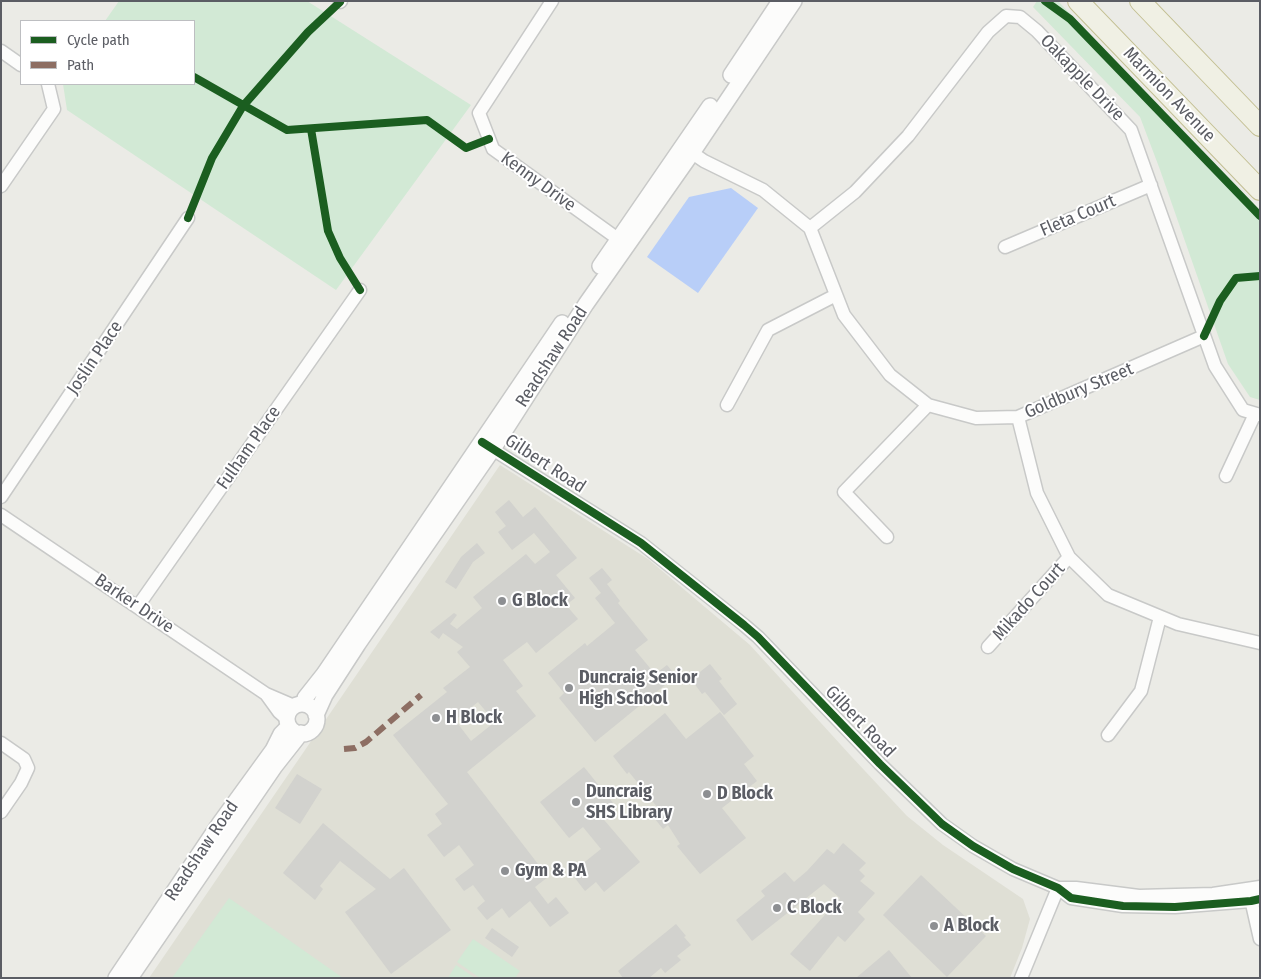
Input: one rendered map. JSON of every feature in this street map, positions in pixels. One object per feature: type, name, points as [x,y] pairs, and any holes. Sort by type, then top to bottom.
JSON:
[{"type":"highway","name":"Marmion Avenue","points":[[1078,1],[1260,190]]},
{"type":"highway","points":[[1140,1],[1260,126]]},
{"type":"street","name":"Kenny Drive","points":[[552,1],[479,113],[493,149],[622,242]]},
{"type":"street","name":"Readshaw Road","points":[[687,150],[780,1]]},
{"type":"street","name":"Readshaw Road","points":[[130,978],[276,766],[299,717],[305,698],[487,445],[622,242],[794,1]]},
{"type":"street","name":"Oakapple Drive","points":[[810,228],[855,192],[908,136],[988,32],[1006,16],[1020,17],[1037,31],[1131,130],[1215,366],[1243,410],[1258,415]]},
{"type":"street","points":[[1,51],[20,64]]},
{"type":"street","points":[[1,186],[54,109],[48,85]]},
{"type":"street","name":"Goldbury Street","points":[[687,150],[704,161],[763,190],[810,228],[844,315],[890,375],[928,405],[976,418],[1018,417],[1204,336]]},
{"type":"street","name":"Fleta Court","points":[[1006,247],[1151,184]]},
{"type":"street","name":"Joslin Place","points":[[1,497],[188,218]]},
{"type":"street","name":"Fulham Place","points":[[138,606],[360,290]]},
{"type":"street","points":[[727,404],[768,330],[836,295]]},
{"type":"street","points":[[887,537],[844,492],[928,405]]},
{"type":"street","points":[[1226,476],[1258,415]]},
{"type":"street","points":[[1018,417],[1037,493],[1069,557],[1108,595],[1178,624],[1260,643]]},
{"type":"street","name":"Gilbert Road","points":[[487,445],[641,543],[751,631],[880,764],[942,824],[973,846],[1013,869],[1058,888],[1071,898],[1123,906],[1176,907],[1255,894]]},
{"type":"street","name":"Barker Drive","points":[[1,514],[266,694],[279,712],[299,717]]},
{"type":"street","name":"Mikado Court","points":[[988,647],[1069,557]]},
{"type":"street","points":[[1108,735],[1141,691],[1160,617]]},
{"type":"street","name":"Readshaw Road","points":[[116,978],[220,823],[273,750],[281,734],[299,717]]},
{"type":"street","points":[[1,743],[24,759],[28,768],[21,783],[1,812]]},
{"type":"street","points":[[1021,978],[1058,888]]},
{"type":"street","points":[[1255,894],[1260,939]]},
{"type":"shaded area","name":"Duncraig Senior High School","points":[[500,465],[648,559],[750,645],[907,816],[943,845],[1023,899],[1030,919],[1022,948],[1010,978],[149,978]]},
{"type":"green space","points":[[119,1],[307,1],[471,105],[336,290],[67,110],[63,85],[195,85],[195,20],[106,20]]},
{"type":"green space","points":[[1037,1],[1058,1],[1260,212],[1260,400],[1250,397],[1228,364],[1140,117],[1033,7]]},
{"type":"green space","points":[[229,898],[343,978],[172,978]]},
{"type":"green space","points":[[473,939],[520,971],[515,978],[480,978],[457,962]]},
{"type":"green space","points":[[456,965],[475,978],[448,978]]},
{"type":"water","points":[[731,188],[758,208],[698,293],[647,257],[689,197]]},
{"type":"building","points":[[509,500],[523,517],[535,507],[577,558],[556,575],[575,598],[566,605],[578,619],[536,653],[527,642],[503,660],[523,686],[516,691],[536,716],[467,772],[548,877],[535,887],[548,904],[556,897],[569,913],[550,927],[530,901],[509,918],[502,908],[487,920],[477,908],[485,901],[473,885],[464,891],[455,879],[474,865],[459,845],[444,857],[427,835],[442,824],[435,814],[448,804],[393,735],[447,692],[443,688],[470,667],[457,652],[463,647],[443,633],[439,639],[430,632],[454,613],[457,615],[450,624],[457,629],[482,608],[473,597],[526,554],[535,564],[550,552],[534,533],[512,550],[498,532],[506,526],[495,512]],"holes":[[[478,702],[495,722],[471,741],[455,720]]]},
{"type":"building","points":[[477,543],[485,553],[473,562],[456,589],[445,582],[461,557]]},
{"type":"building","points":[[602,568],[612,580],[607,584],[620,601],[618,603],[648,640],[635,650],[655,674],[667,665],[676,676],[595,742],[559,698],[564,693],[548,673],[585,643],[587,646],[615,623],[595,598],[601,593],[589,578]]},
{"type":"building","points":[[710,664],[722,679],[719,681],[737,704],[724,715],[705,692],[702,694],[691,679]]},
{"type":"building","points":[[720,712],[754,756],[744,764],[757,781],[722,808],[746,838],[700,874],[677,846],[680,844],[668,825],[663,829],[651,814],[658,808],[629,772],[627,774],[613,756],[665,713],[686,739]]},
{"type":"building","points":[[584,767],[613,803],[599,814],[640,862],[604,892],[596,882],[585,891],[571,873],[601,849],[583,827],[569,838],[540,802]]},
{"type":"building","points":[[297,774],[322,789],[300,824],[275,808]]},
{"type":"building","points":[[323,823],[390,879],[404,868],[451,930],[391,974],[345,912],[376,889],[340,861],[320,886],[323,889],[315,900],[283,873]]},
{"type":"building","name":"C Block","points":[[843,843],[866,863],[859,870],[865,876],[860,881],[875,893],[858,912],[865,919],[845,942],[838,936],[810,971],[790,954],[840,898],[824,884],[752,941],[736,920],[765,896],[761,891],[785,872],[794,882],[827,849],[834,854]]},
{"type":"building","name":"A Block","points":[[921,875],[986,936],[947,977],[883,915]]},
{"type":"building","points":[[676,924],[691,945],[677,956],[681,960],[665,973],[661,968],[649,978],[623,978],[618,971]]},
{"type":"building","points":[[492,928],[519,947],[512,957],[485,938]]},
{"type":"building","points":[[889,950],[912,978],[856,978]]},
{"type":"marked path","points":[[344,749],[355,748],[366,742],[421,695]]},
{"type":"cycle path","points":[[1045,1],[1070,19],[1260,216]]},
{"type":"cycle path","points":[[188,218],[212,158],[243,106],[308,32],[340,2]]},
{"type":"cycle path","points":[[195,78],[287,130],[427,120],[466,148],[489,139]]},
{"type":"cycle path","points":[[311,129],[328,231],[340,258],[360,290]]},
{"type":"cycle path","points":[[1204,336],[1220,301],[1236,278],[1260,276]]},
{"type":"cycle path","points":[[482,442],[641,543],[744,625],[758,637],[880,764],[942,824],[973,846],[1013,869],[1058,888],[1071,898],[1123,906],[1175,907],[1260,899]]},
{"type":"place","name":"G Block","points":[[502,601]]},
{"type":"place","name":"Duncraig Senior High School","points":[[569,688]]},
{"type":"place","name":"H Block","points":[[436,718]]},
{"type":"place","name":"D Block","points":[[707,794]]},
{"type":"place","name":"Duncraig SHS Library","points":[[576,802]]},
{"type":"place","name":"Gym & PA","points":[[505,871]]},
{"type":"place","name":"C Block","points":[[777,908]]},
{"type":"place","name":"A Block","points":[[934,926]]}]
